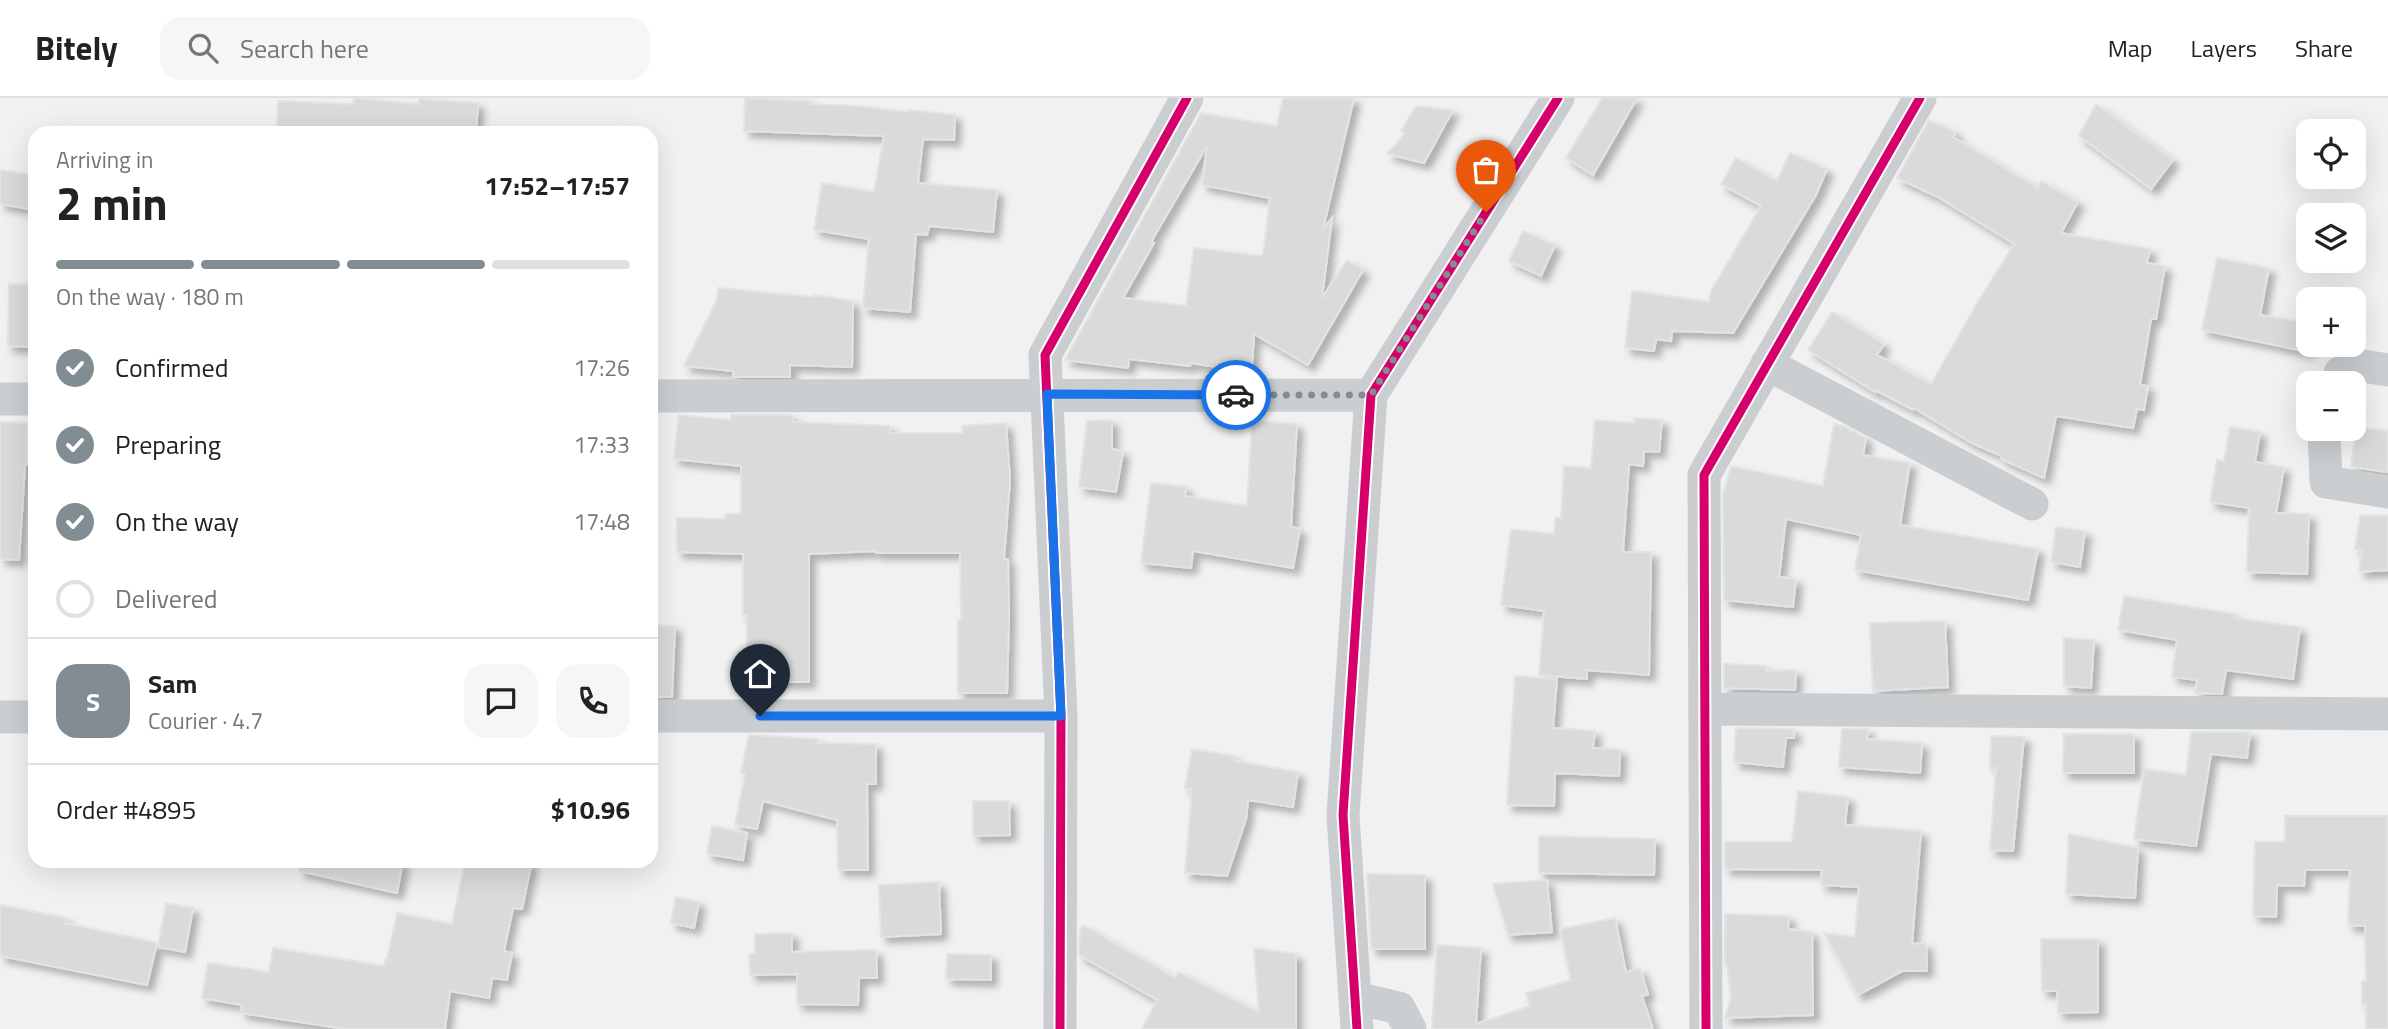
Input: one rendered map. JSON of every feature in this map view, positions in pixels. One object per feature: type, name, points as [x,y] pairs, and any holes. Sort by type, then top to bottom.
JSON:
[{"type":"street","points":[[1060,1029],[1061,716],[1045,355],[1187,98]]},
{"type":"street","points":[[1410,1029],[1399,1008],[1357,1013],[1343,815],[1371,395],[1558,98]]},
{"type":"street","points":[[1706,1029],[1704,475],[1920,98]]},
{"type":"street","points":[[1767,364],[2032,504]]},
{"type":"street","points":[[2344,371],[2356,365],[2388,370]]},
{"type":"street","points":[[658,396],[1371,395]]},
{"type":"street","points":[[0,400],[28,399]]},
{"type":"street","points":[[2324,441],[2326,482],[2388,492]]},
{"type":"street","points":[[1705,709],[2388,714]]},
{"type":"street","points":[[658,716],[1061,716]]},
{"type":"street","points":[[0,717],[28,717]]},
{"type":"building","points":[[354,98],[419,104],[419,99],[478,103],[476,126],[277,126],[278,101],[353,104]]},
{"type":"building","points":[[745,98],[811,101],[810,104],[955,115],[954,140],[923,139],[918,183],[997,190],[993,232],[929,226],[927,235],[916,234],[910,312],[863,308],[869,239],[814,230],[822,183],[874,192],[884,136],[744,131]]},
{"type":"building","points":[[1283,98],[1354,98],[1323,229],[1332,218],[1322,298],[1347,260],[1363,270],[1308,365],[1254,334],[1252,365],[1217,362],[1217,367],[1191,363],[1190,366],[1129,359],[1128,368],[1065,360],[1201,113],[1277,126]],"holes":[[[1207,146],[1202,185],[1270,198],[1263,256],[1194,248],[1186,306],[1123,298],[1154,243],[1151,242]]]},
{"type":"building","points":[[1602,98],[1637,98],[1593,175],[1566,158]]},
{"type":"building","points":[[2096,104],[2173,160],[2151,189],[2079,136]]},
{"type":"building","points":[[1416,106],[1453,110],[1424,163],[1387,154],[1405,134],[1401,131]]},
{"type":"building","points":[[1929,120],[1956,132],[1953,137],[2038,188],[2041,181],[2078,202],[2061,233],[2150,249],[2147,263],[2165,266],[2156,319],[2151,319],[2140,385],[2148,386],[2144,410],[2137,409],[2133,428],[2056,416],[2044,478],[2001,459],[2002,456],[1972,443],[1914,408],[1913,410],[1875,392],[1808,350],[1832,312],[1884,344],[1877,355],[1931,384],[2014,244],[1938,197],[1897,178]]},
{"type":"building","points":[[1790,153],[1827,169],[1816,195],[1733,333],[1672,331],[1671,341],[1656,339],[1654,351],[1625,348],[1632,291],[1709,302],[1711,291],[1761,206],[1721,184],[1736,158],[1777,181]]},
{"type":"building","points":[[0,170],[28,174],[28,209],[0,204]]},
{"type":"building","points":[[1523,231],[1555,245],[1541,276],[1509,261]]},
{"type":"building","points":[[2217,258],[2269,268],[2260,315],[2296,321],[2296,350],[2202,330]]},
{"type":"building","points":[[9,284],[28,285],[28,347],[8,346]]},
{"type":"building","points":[[718,288],[814,295],[853,301],[852,367],[790,365],[790,377],[733,377],[733,371],[684,366],[717,300]]},
{"type":"building","points":[[679,415],[731,420],[731,415],[788,415],[793,416],[793,422],[890,426],[890,433],[963,433],[962,426],[1006,423],[1010,480],[1004,559],[1008,559],[1007,693],[958,693],[960,553],[876,551],[809,554],[809,682],[747,682],[743,554],[677,552],[677,518],[726,519],[726,514],[741,514],[741,466],[674,459]]},
{"type":"building","points":[[1634,418],[1662,420],[1659,452],[1644,451],[1643,466],[1629,464],[1623,552],[1651,552],[1649,675],[1587,670],[1587,679],[1539,675],[1544,611],[1501,605],[1511,529],[1554,534],[1556,517],[1561,518],[1564,466],[1591,468],[1595,420],[1634,423]]},
{"type":"building","points":[[1112,420],[1112,449],[1123,451],[1116,492],[1079,487],[1087,421]]},
{"type":"building","points":[[1252,421],[1297,424],[1291,527],[1300,529],[1293,568],[1193,551],[1191,568],[1141,563],[1151,483],[1186,487],[1185,496],[1247,506]]},
{"type":"building","points":[[0,422],[28,423],[19,560],[0,559]]},
{"type":"building","points":[[1834,424],[1866,438],[1863,455],[1910,463],[1900,525],[2038,549],[2028,600],[1855,570],[1861,535],[1786,519],[1779,577],[1796,579],[1793,607],[1724,600],[1723,495],[1731,466],[1823,486]]},
{"type":"building","points":[[2230,427],[2260,432],[2255,462],[2284,467],[2276,513],[2309,514],[2307,574],[2247,572],[2249,508],[2210,502],[2217,460],[2224,461]]},
{"type":"building","points":[[2366,428],[2388,431],[2388,472],[2351,467],[2354,441],[2366,441]]},
{"type":"building","points":[[2360,515],[2388,516],[2388,570],[2359,572],[2362,550],[2355,549]]},
{"type":"building","points":[[2056,527],[2085,531],[2080,567],[2051,562]]},
{"type":"building","points":[[2124,596],[2235,614],[2234,618],[2300,627],[2293,679],[2226,670],[2222,694],[2195,693],[2197,680],[2172,677],[2177,640],[2118,630]]},
{"type":"building","points":[[1945,621],[1948,687],[1873,691],[1870,623]]},
{"type":"building","points":[[658,625],[675,626],[672,697],[658,697]]},
{"type":"building","points":[[2064,638],[2094,640],[2091,688],[2064,686]]},
{"type":"building","points":[[1724,664],[1766,666],[1766,671],[1796,670],[1795,690],[1724,688]]},
{"type":"building","points":[[1515,676],[1557,679],[1553,728],[1595,731],[1593,748],[1620,749],[1619,776],[1555,773],[1554,806],[1507,805]]},
{"type":"building","points":[[1736,728],[1794,729],[1794,738],[1786,738],[1783,767],[1734,762]]},
{"type":"building","points":[[1842,729],[1868,729],[1867,739],[1922,743],[1920,773],[1839,767]]},
{"type":"building","points":[[2191,732],[2250,732],[2247,758],[2211,754],[2196,846],[2134,839],[2144,769],[2186,775]]},
{"type":"building","points":[[2064,734],[2134,734],[2134,773],[2063,773]]},
{"type":"building","points":[[749,735],[818,739],[818,743],[876,744],[876,784],[867,784],[868,870],[838,870],[837,820],[763,801],[757,829],[735,825]]},
{"type":"building","points":[[1991,736],[2024,737],[2013,851],[1990,850],[1996,768],[1990,768]]},
{"type":"building","points":[[1192,749],[1235,756],[1234,761],[1298,772],[1293,807],[1248,800],[1246,819],[1227,876],[1185,873],[1192,789],[1185,788]]},
{"type":"building","points":[[1798,791],[1848,797],[1845,825],[1921,831],[1912,944],[1926,943],[1927,971],[1902,971],[1858,995],[1824,933],[1855,937],[1859,887],[1821,885],[1822,870],[1725,869],[1725,842],[1792,842]]},
{"type":"building","points":[[973,801],[1009,801],[1010,835],[973,836]]},
{"type":"building","points":[[2285,816],[2387,816],[2388,1029],[2366,1029],[2366,1004],[2362,1004],[2362,981],[2366,981],[2365,926],[2348,925],[2350,870],[2305,870],[2304,886],[2277,885],[2276,917],[2253,916],[2255,842],[2285,842]]},
{"type":"building","points":[[712,826],[747,833],[743,860],[707,854]]},
{"type":"building","points":[[2069,834],[2138,848],[2135,898],[2066,894]]},
{"type":"building","points":[[1539,836],[1655,839],[1654,875],[1539,873]]},
{"type":"building","points":[[299,868],[402,868],[397,893],[299,871]]},
{"type":"building","points":[[464,868],[531,868],[522,909],[513,908],[504,951],[512,953],[507,980],[492,978],[489,998],[450,991],[445,1029],[345,1029],[241,1013],[242,1005],[202,998],[208,963],[269,972],[273,948],[384,966],[397,913],[452,924]]},
{"type":"building","points":[[1367,874],[1425,875],[1425,949],[1371,949]]},
{"type":"building","points":[[1547,880],[1552,932],[1508,935],[1493,884]]},
{"type":"building","points":[[939,882],[941,934],[881,937],[879,885]]},
{"type":"building","points":[[676,897],[699,902],[694,928],[671,923]]},
{"type":"building","points":[[166,903],[193,908],[185,952],[158,947]]},
{"type":"building","points":[[0,905],[66,918],[65,923],[157,943],[147,985],[0,956]]},
{"type":"building","points":[[1725,914],[1789,916],[1788,929],[1812,932],[1813,1015],[1725,1018],[1731,998],[1725,963]]},
{"type":"building","points":[[1615,918],[1626,972],[1640,968],[1648,994],[1642,996],[1653,1029],[1432,1029],[1437,945],[1481,948],[1476,1024],[1530,1006],[1526,993],[1571,980],[1560,929]]},
{"type":"building","points":[[1083,925],[1176,978],[1178,972],[1259,1012],[1254,948],[1296,954],[1296,1029],[1142,1029],[1157,1000],[1079,955],[1080,930]]},
{"type":"building","points":[[792,933],[792,952],[876,950],[877,978],[859,978],[858,1005],[797,1004],[797,974],[750,975],[749,954],[755,954],[755,934]]},
{"type":"building","points":[[2041,939],[2098,939],[2098,1012],[2058,1013],[2057,991],[2042,991]]},
{"type":"building","points":[[947,954],[991,955],[991,980],[946,979]]},
{"type":"cycle path","points":[[1060,1029],[1061,716],[1045,355],[1187,98]]},
{"type":"cycle path","points":[[1357,1029],[1343,815],[1371,395],[1558,98]]},
{"type":"cycle path","points":[[1706,1029],[1704,475],[1920,98]]},
{"type":"way so far","points":[[1236,395],[1371,395],[1486,212]]},
{"type":"route","points":[[760,716],[1061,716],[1047,394],[1236,395]]}]
